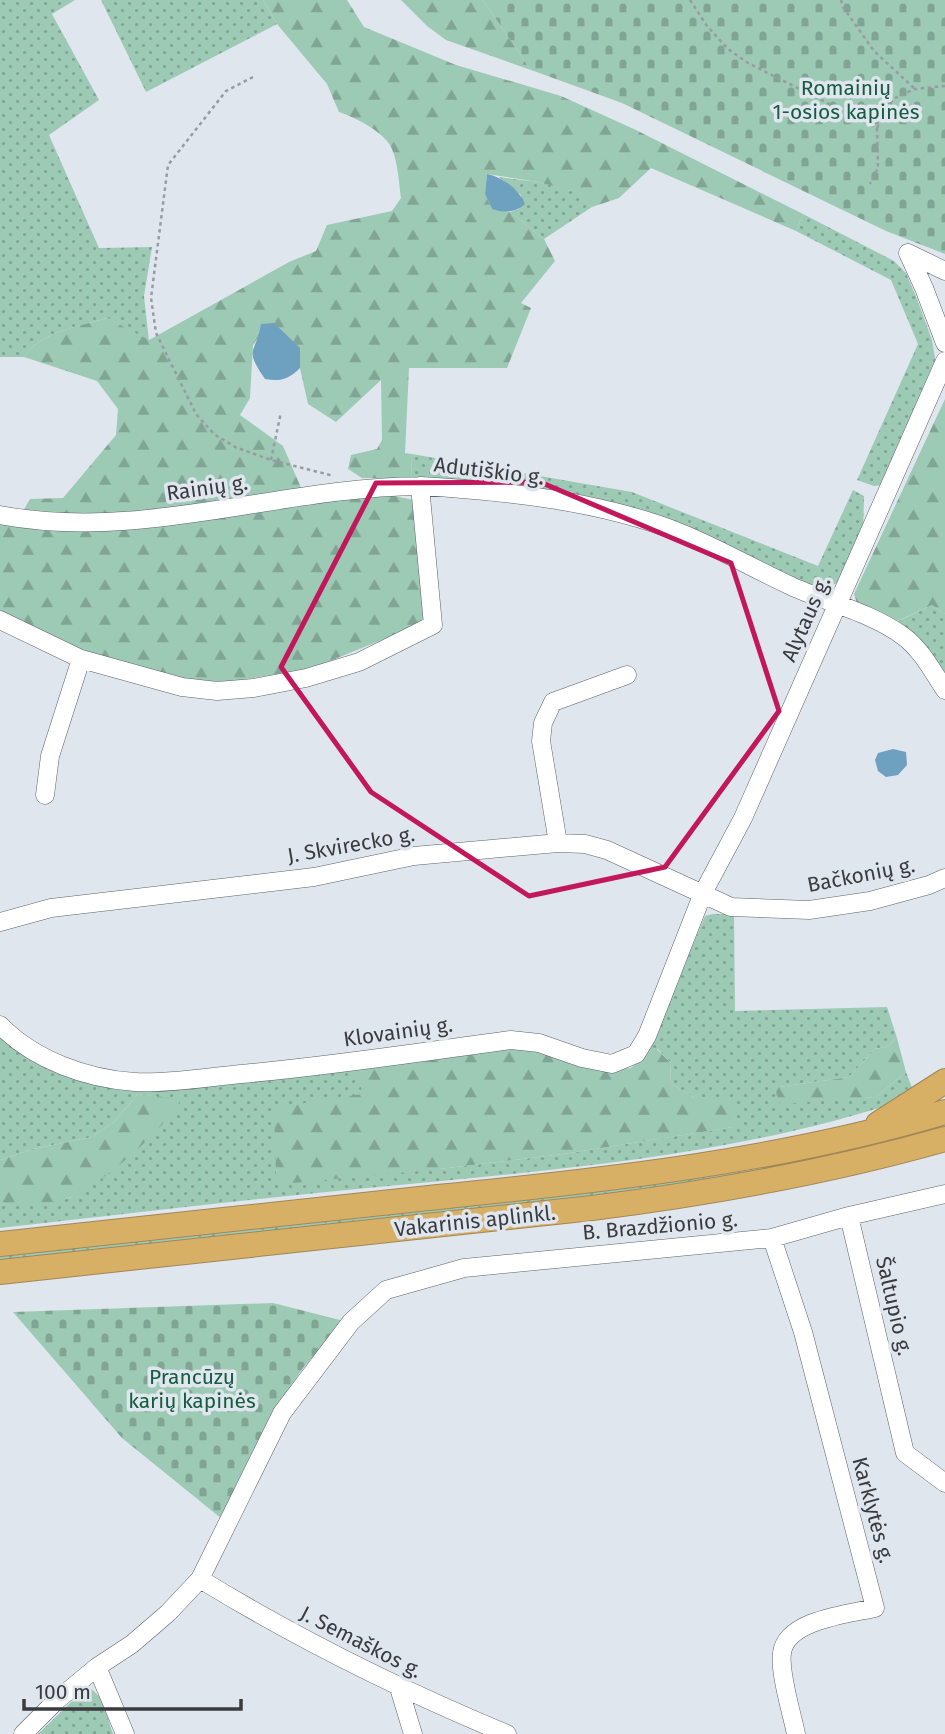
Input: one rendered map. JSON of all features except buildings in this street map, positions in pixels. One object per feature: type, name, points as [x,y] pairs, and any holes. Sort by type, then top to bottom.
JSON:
[{"type":"highway","points":[[865,1133],[895,1111],[945,1082]]},
{"type":"highway","name":"Vakarinis aplinkl.","points":[[0,1244],[589,1182],[700,1166],[865,1133],[945,1112]]},
{"type":"highway","name":"Vakarinis aplinkl.","points":[[0,1272],[687,1196],[828,1169],[945,1139]]},
{"type":"street","points":[[945,271],[908,253],[945,343]]},
{"type":"street","name":"Alytaus g.","points":[[703,893],[743,818],[945,361]]},
{"type":"street","name":"Rainių g.","points":[[0,515],[63,523],[149,519],[374,486],[420,486]]},
{"type":"street","name":"Adutiškio g.","points":[[0,620],[81,659],[182,687],[217,691],[254,688],[306,678],[359,662],[433,625],[420,486],[471,489],[575,504],[639,519],[681,533],[904,636],[945,690]]},
{"type":"street","points":[[46,795],[50,756],[81,659]]},
{"type":"street","points":[[558,843],[541,741],[543,723],[553,702],[627,676]]},
{"type":"street","name":"J. Skvirecko g.","points":[[0,922],[51,908],[314,877],[414,856],[558,843],[607,850],[703,893]]},
{"type":"street","name":"Bačkonių g.","points":[[703,893],[731,907],[809,910],[870,901],[945,878]]},
{"type":"street","name":"Klovainių g.","points":[[0,1025],[10,1036],[52,1062],[93,1075],[135,1082],[296,1069],[511,1040],[539,1043],[582,1058],[612,1063],[636,1054],[647,1036],[703,893]]},
{"type":"street","points":[[849,1216],[945,1194]]},
{"type":"street","name":"B. Brazdžionio g.","points":[[23,1734],[56,1701],[97,1667],[132,1644],[168,1613],[200,1579],[282,1413],[351,1322],[386,1290],[464,1268],[772,1238],[849,1216]]},
{"type":"street","name":"Šaltupio g.","points":[[849,1216],[905,1453],[945,1483]]},
{"type":"street","name":"Karklytės g.","points":[[772,1238],[803,1332],[875,1608],[808,1624],[792,1635],[782,1652],[783,1672],[796,1734]]},
{"type":"street","name":"J. Semaškos g.","points":[[200,1579],[271,1622],[399,1688],[507,1734]]},
{"type":"street","points":[[97,1667],[125,1734]]},
{"type":"street","points":[[399,1688],[413,1734]]},
{"type":"path","points":[[690,0],[707,26],[728,49],[748,63],[877,128]]},
{"type":"path","points":[[841,0],[843,7],[874,51],[915,89]]},
{"type":"path","points":[[253,77],[226,91],[167,165],[151,298],[156,333],[196,414],[214,434],[235,447],[271,460],[336,476]]},
{"type":"path","points":[[870,184],[878,167],[877,128],[893,99],[915,89],[945,86]]},
{"type":"path","points":[[271,460],[281,412]]},
{"type":"highlighted area","points":[[540,482],[731,563],[779,711],[665,867],[529,896],[371,792],[281,667],[376,483]]},
{"type":"green space","points":[[0,0],[75,0],[52,14],[99,100],[49,135],[99,248],[152,247],[144,296],[149,341],[107,318],[50,336],[31,348],[24,357],[0,357]]},
{"type":"green space","points":[[101,0],[263,0],[277,24],[146,92]]},
{"type":"green space","points":[[263,0],[347,0],[364,27],[456,65],[561,96],[636,130],[803,214],[796,231],[651,168],[619,198],[592,207],[571,191],[538,182],[487,174],[485,194],[492,209],[510,212],[544,239],[555,261],[521,303],[531,308],[507,368],[409,368],[405,453],[412,454],[411,479],[362,478],[348,469],[351,455],[377,449],[382,440],[381,380],[336,422],[308,404],[300,368],[300,348],[260,335],[253,345],[250,398],[240,415],[283,446],[305,497],[359,489],[414,500],[427,615],[423,623],[313,668],[235,681],[186,681],[86,652],[0,613],[0,522],[22,513],[30,499],[63,498],[116,435],[118,409],[97,381],[24,357],[31,348],[61,331],[107,318],[149,340],[289,262],[316,251],[327,225],[392,211],[401,198],[396,160],[388,143],[369,126],[339,112],[327,84],[277,24]]},
{"type":"green space","points":[[401,0],[483,0],[531,70],[446,40],[427,26]]},
{"type":"green space","name":"Romainių 1-osios kapinės","points":[[483,0],[945,0],[945,254],[886,231],[622,103],[531,70]]},
{"type":"green space","points":[[499,177],[538,182],[572,191],[592,207],[544,239],[510,212],[519,209],[521,195]]},
{"type":"green space","points":[[803,214],[894,261],[906,273],[932,340],[936,364],[881,485],[874,486],[857,480],[918,344],[891,280],[796,231]]},
{"type":"green space","points":[[945,399],[945,614],[932,605],[893,623],[857,603],[854,594]]},
{"type":"green space","points":[[412,454],[632,492],[818,566],[853,490],[864,496],[863,534],[844,576],[835,584],[816,589],[633,511],[471,480],[411,479]]},
{"type":"green space","points":[[932,605],[945,614],[945,676],[894,623]]},
{"type":"green space","points":[[734,914],[735,1011],[887,1007],[897,1038],[886,1047],[875,1049],[849,1077],[779,1087],[780,1103],[876,1097],[906,1072],[913,1090],[904,1100],[781,1134],[654,1157],[0,1228],[0,1205],[70,1198],[180,1100],[138,1094],[114,1122],[92,1137],[33,1149],[0,1160],[0,1034],[88,1078],[358,1065],[363,1094],[439,1169],[563,1154],[733,1127],[736,1117],[729,1098],[695,1098],[670,1083],[671,1063],[658,1049],[648,1052],[705,916]]},
{"type":"green space","points":[[897,1038],[906,1072],[876,1097],[780,1104],[776,1092],[779,1087],[849,1077],[875,1049],[886,1047]]},
{"type":"green space","points":[[509,1046],[544,1051],[600,1071],[631,1068],[648,1052],[657,1049],[671,1063],[670,1083],[695,1098],[729,1098],[736,1112],[734,1127],[563,1154],[439,1169],[282,1184],[276,1174],[274,1108],[362,1094],[358,1065]]},
{"type":"green space","points":[[138,1094],[181,1099],[148,1140],[99,1181],[84,1191],[56,1201],[0,1205],[0,1160],[33,1149],[92,1137],[114,1122]]},
{"type":"green space","points":[[945,1124],[945,1130],[683,1189],[0,1263],[0,1255],[404,1213],[692,1179],[795,1162],[896,1139]]},
{"type":"green space","name":"Prancūzų karių kapinės","points":[[273,1303],[344,1321],[303,1368],[271,1415],[222,1519],[122,1438],[13,1312]]},
{"type":"green space","points":[[88,1686],[101,1698],[113,1734],[38,1734]]},
{"type":"water","points":[[487,174],[509,184],[519,193],[525,204],[509,211],[492,209],[485,194]]},
{"type":"water","points":[[274,323],[300,348],[300,368],[284,379],[275,380],[265,379],[253,356],[261,324]]},
{"type":"water","points":[[893,749],[906,752],[907,765],[898,775],[886,777],[878,771],[875,760],[878,753]]}]
